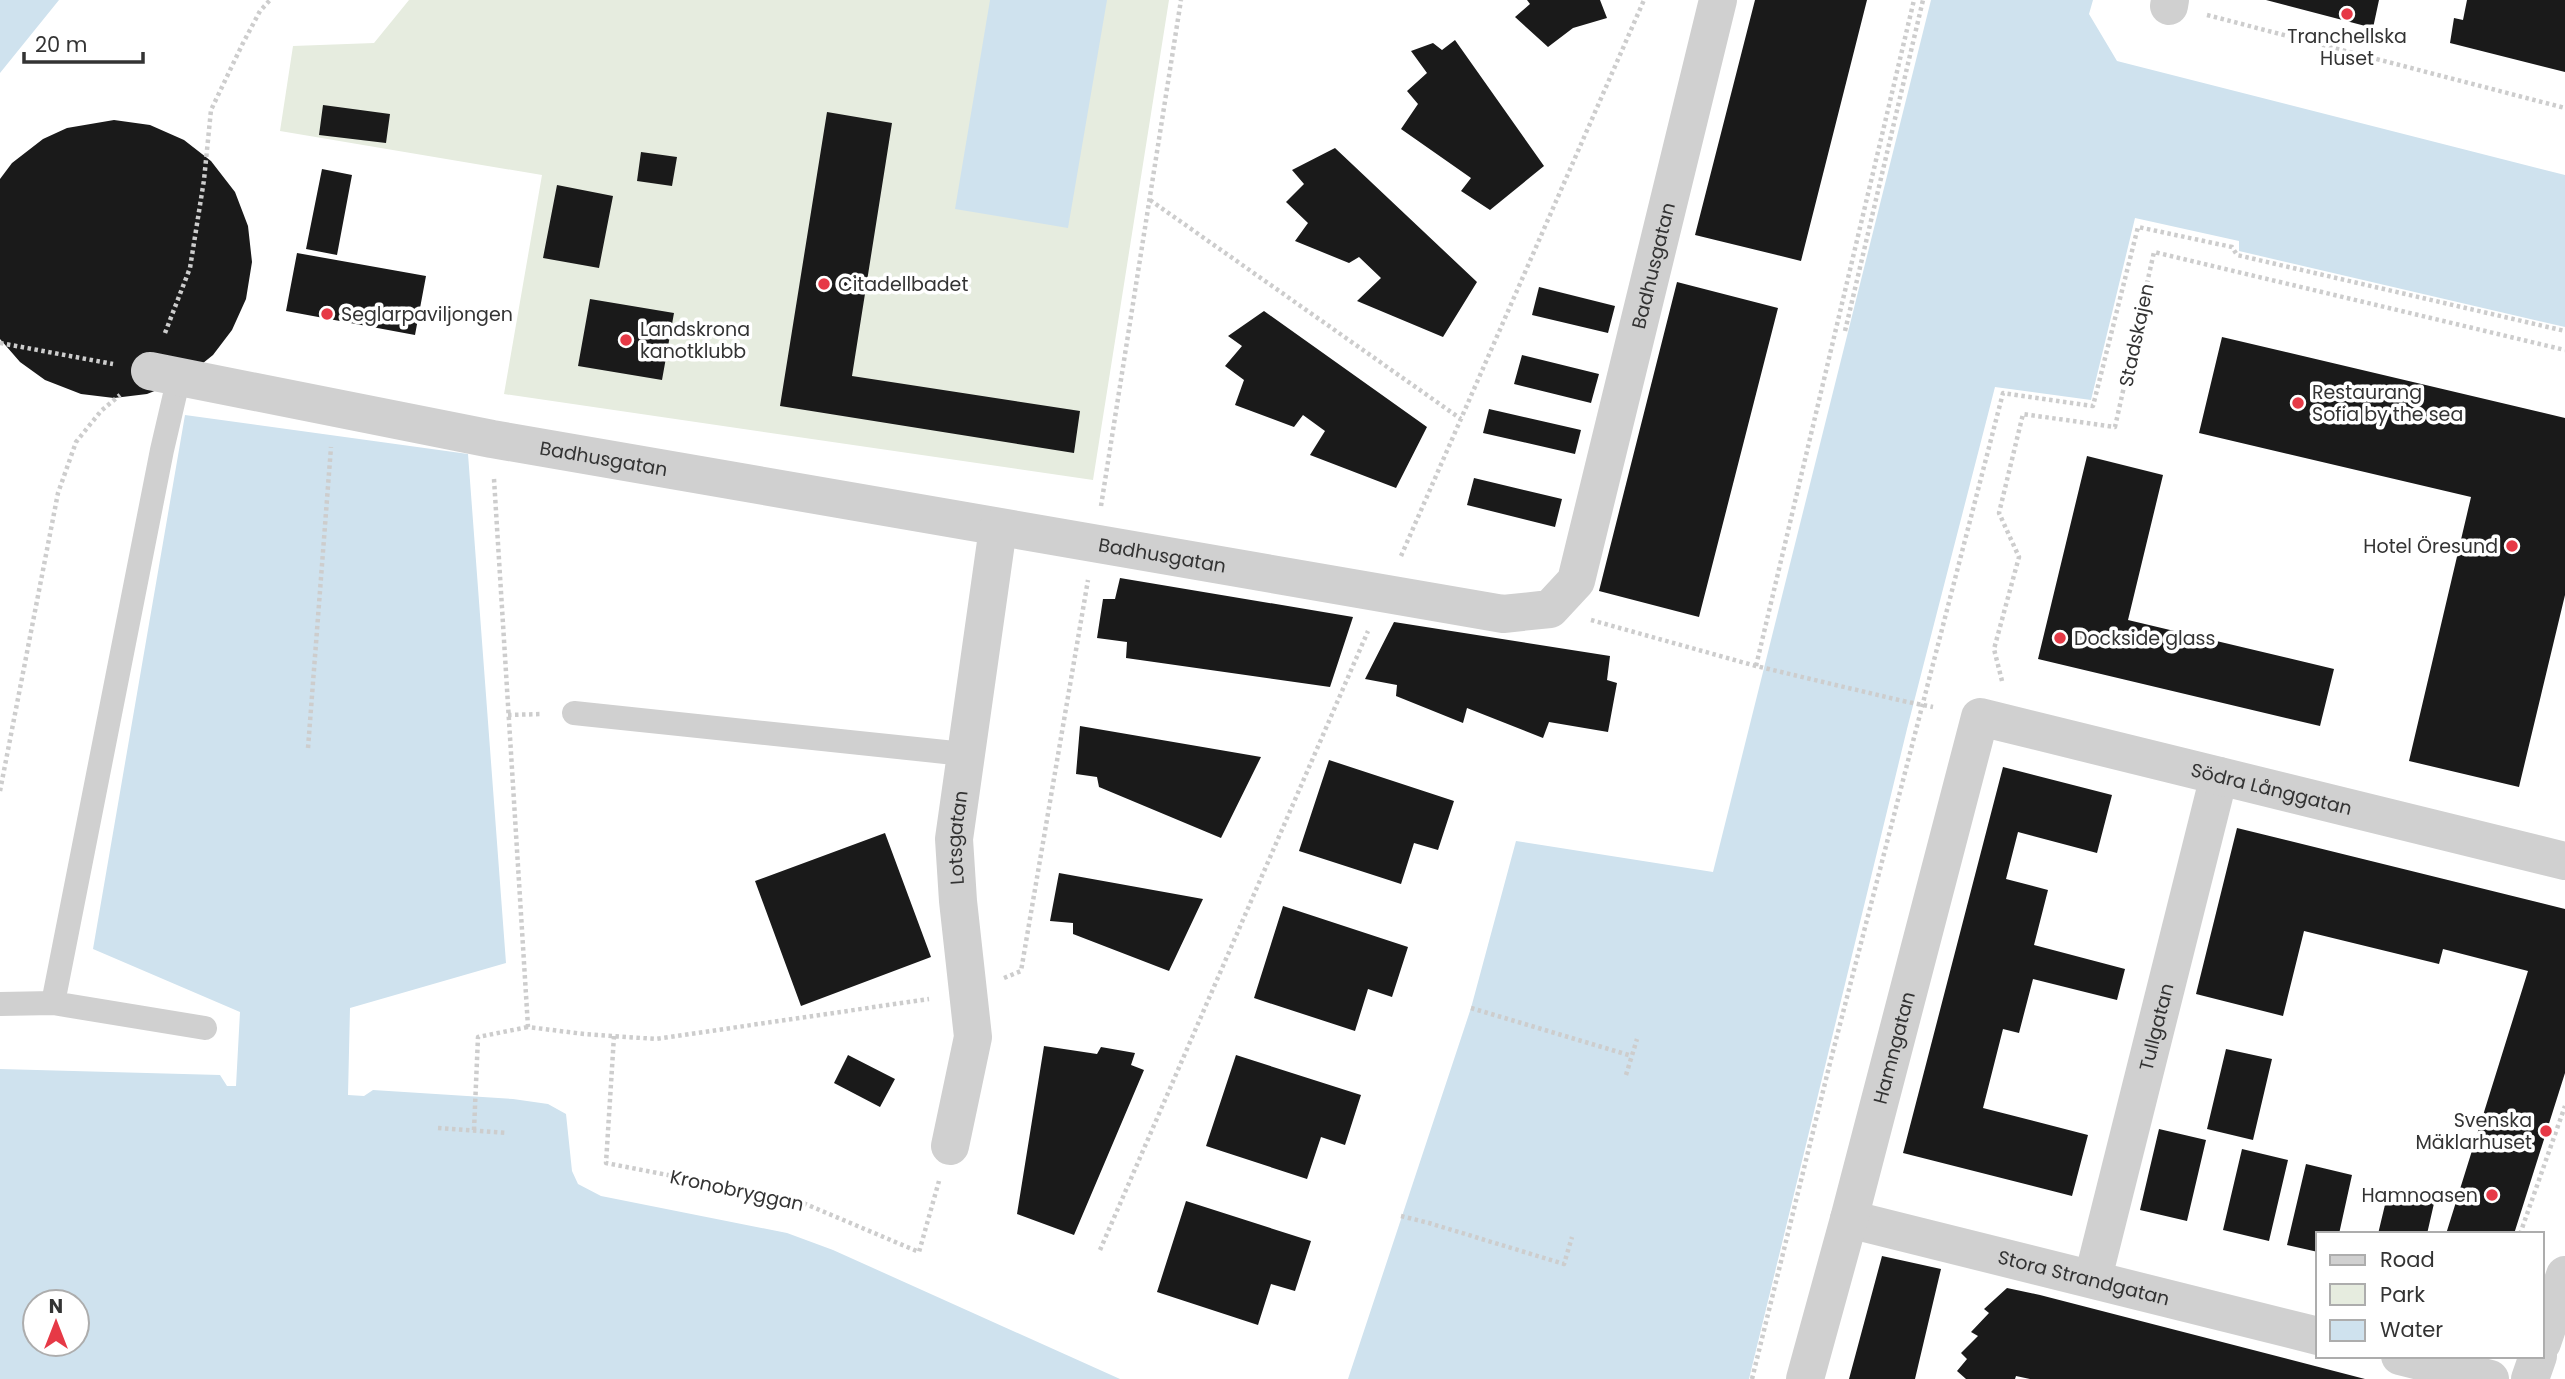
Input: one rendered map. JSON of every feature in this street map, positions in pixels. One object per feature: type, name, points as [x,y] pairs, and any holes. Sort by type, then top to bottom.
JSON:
[{"type":"street","name":"Badhusgatan","points":[[164,374],[492,439],[1503,614],[1550,609],[1576,581],[1718,0]]},
{"type":"street","name":"Lotsgatan","points":[[950,1146],[973,1037],[954,839],[998,528]]},
{"type":"street","name":"Södra Långgatan","points":[[1992,720],[2565,861]]},
{"type":"street","name":"Hamngatan","points":[[1805,1379],[1992,720]]},
{"type":"street","name":"Tullgatan","points":[[2093,1278],[2219,776]]},
{"type":"street","name":"Stora Strandgatan","points":[[1849,1219],[2316,1335]]},
{"type":"street","points":[[2544,1337],[2565,1275]]},
{"type":"street","points":[[2408,1358],[2490,1379]]},
{"type":"street","points":[[2530,1379],[2537,1358]]},
{"type":"lane","points":[[53,1003],[157,477],[164,374]]},
{"type":"lane","points":[[573,713],[964,754]]},
{"type":"lane","points":[[0,1004],[53,1003],[205,1028]]},
{"type":"path","points":[[1756,666],[1914,0]]},
{"type":"path","points":[[1844,331],[1923,0]]},
{"type":"path","points":[[2170,3],[2565,108]]},
{"type":"path","points":[[1150,200],[1461,419]]},
{"type":"path","points":[[1752,1379],[1830,1063],[2003,393],[2093,406],[2138,228],[2232,247],[2237,255],[2565,331]]},
{"type":"path","name":"Stadskajen","points":[[1992,720],[2008,706],[1994,649],[2019,557],[1998,513],[2024,414],[2115,427],[2154,252],[2565,350]]},
{"type":"path","points":[[0,343],[164,374]]},
{"type":"path","points":[[308,748],[332,435]]},
{"type":"path","points":[[492,439],[528,1027]]},
{"type":"path","points":[[1550,609],[1756,666],[1933,707]]},
{"type":"path","points":[[474,1130],[478,1037],[528,1027],[656,1039],[969,993]]},
{"type":"path","points":[[1471,1008],[1632,1056]]},
{"type":"path","name":"Kronobryggan","points":[[614,1036],[606,1163],[796,1200],[919,1252],[950,1146]]},
{"type":"path","points":[[1626,1075],[1637,1039]]},
{"type":"path","points":[[2521,1232],[2565,1106]]},
{"type":"path","points":[[438,1128],[507,1133]]},
{"type":"path","points":[[1401,1216],[1564,1264],[1572,1237]]},
{"type":"green space","name":"Citadellbadet","points":[[409,0],[1169,0],[1093,480],[504,394],[542,175],[280,131],[293,46],[374,43]]},
{"type":"water","points":[[0,0],[59,0],[0,73]]},
{"type":"water","points":[[990,0],[1107,0],[1068,228],[955,209]]},
{"type":"water","points":[[1931,0],[2093,0],[2089,14],[2117,61],[2565,175],[2565,327],[2239,251],[2239,241],[2135,218],[2091,400],[1995,387],[1907,729],[1749,1379],[1348,1379],[1471,1008],[1516,841],[1713,872]]},
{"type":"water","points":[[185,415],[468,454],[506,963],[350,1008],[348,1095],[364,1096],[373,1090],[513,1099],[548,1104],[566,1114],[572,1171],[578,1184],[601,1196],[787,1233],[833,1250],[1120,1379],[0,1379],[0,1069],[220,1075],[227,1086],[236,1086],[240,1012],[93,949]]},
{"type":"building","points":[[1527,0],[1600,0],[1607,18],[1573,28],[1548,47],[1515,17],[1530,4]]},
{"type":"building","points":[[1755,0],[1867,0],[1801,261],[1695,235]]},
{"type":"building","name":"Tranchellska Huset","points":[[2266,0],[2379,0],[2373,28]]},
{"type":"building","points":[[2467,0],[2565,0],[2565,72],[2450,43],[2454,18],[2463,20]]},
{"type":"building","points":[[1455,40],[1544,166],[1490,210],[1461,191],[1471,178],[1401,129],[1418,104],[1407,91],[1427,73],[1411,51],[1433,43],[1442,50]]},
{"type":"building","points":[[323,105],[390,114],[386,143],[319,135]]},
{"type":"building","points":[[827,112],[892,123],[852,376],[1080,411],[1074,453],[780,406]]},
{"type":"building","points":[[114,120],[150,125],[184,140],[211,161],[235,192],[248,226],[252,262],[246,299],[232,330],[213,355],[182,380],[147,394],[114,398],[81,394],[45,380],[20,362],[0,339],[0,179],[12,163],[43,139],[67,128]]},
{"type":"building","points":[[1335,148],[1477,282],[1443,337],[1357,301],[1381,278],[1359,257],[1349,263],[1295,241],[1308,223],[1286,202],[1304,184],[1292,170]]},
{"type":"building","points":[[641,152],[677,157],[672,186],[637,181]]},
{"type":"building","points":[[322,169],[352,175],[337,255],[306,249]]},
{"type":"building","points":[[557,185],[613,196],[599,268],[543,258]]},
{"type":"building","points":[[297,253],[426,276],[415,335],[286,311]]},
{"type":"building","points":[[1677,282],[1778,308],[1699,617],[1599,591]]},
{"type":"building","points":[[1539,287],[1615,306],[1608,333],[1532,315]]},
{"type":"building","name":"Landskrona kanotklubb","points":[[590,299],[674,313],[662,380],[578,366]]},
{"type":"building","points":[[1264,311],[1427,427],[1396,488],[1310,455],[1325,431],[1303,415],[1294,427],[1235,405],[1244,380],[1225,366],[1242,346],[1228,336]]},
{"type":"building","name":"Hotel Öresund","points":[[2222,337],[2565,418],[2565,595],[2519,787],[2409,761],[2471,497],[2199,433]]},
{"type":"building","points":[[1522,355],[1599,374],[1591,403],[1514,384]]},
{"type":"building","points":[[1489,409],[1581,430],[1575,454],[1483,433]]},
{"type":"building","points":[[2087,456],[2163,475],[2128,620],[2334,669],[2320,726],[2038,659]]},
{"type":"building","points":[[1474,478],[1562,499],[1555,527],[1467,505]]},
{"type":"building","points":[[1120,578],[1353,617],[1330,687],[1126,658],[1127,642],[1097,638],[1103,599],[1115,599]]},
{"type":"building","points":[[1394,622],[1610,656],[1607,680],[1617,683],[1608,732],[1549,722],[1543,738],[1467,708],[1463,723],[1396,696],[1397,685],[1365,679]]},
{"type":"building","points":[[1080,726],[1261,757],[1221,838],[1099,787],[1097,777],[1076,774]]},
{"type":"building","points":[[1329,760],[1454,801],[1438,850],[1414,843],[1401,884],[1299,851]]},
{"type":"building","points":[[2003,767],[2112,795],[2097,853],[2018,832],[2006,879],[2048,890],[2034,945],[2125,969],[2117,1000],[2033,979],[2019,1033],[2003,1029],[1983,1108],[2088,1135],[2072,1196],[1903,1153]]},
{"type":"building","points":[[2237,828],[2565,909],[2565,1073],[2515,1232],[2447,1232],[2528,971],[2443,949],[2439,964],[2304,931],[2283,1016],[2196,994]]},
{"type":"building","points":[[885,833],[931,957],[801,1006],[755,881]]},
{"type":"building","points":[[1059,873],[1203,899],[1169,971],[1073,934],[1073,923],[1050,921]]},
{"type":"building","points":[[1283,906],[1408,947],[1392,997],[1368,989],[1355,1031],[1254,998]]},
{"type":"building","points":[[1044,1046],[1097,1054],[1101,1047],[1135,1053],[1131,1065],[1144,1070],[1074,1235],[1017,1214]]},
{"type":"building","points":[[2226,1049],[2272,1059],[2253,1140],[2207,1129]]},
{"type":"building","points":[[848,1055],[895,1079],[880,1107],[834,1083]]},
{"type":"building","points":[[1236,1055],[1361,1095],[1345,1145],[1321,1137],[1307,1179],[1206,1146]]},
{"type":"building","points":[[2159,1129],[2206,1140],[2187,1221],[2140,1210]]},
{"type":"building","points":[[2242,1149],[2288,1160],[2269,1241],[2223,1230]]},
{"type":"building","points":[[2306,1164],[2352,1175],[2339,1232],[2316,1232],[2316,1252],[2287,1245]]},
{"type":"building","points":[[2389,1188],[2435,1199],[2427,1232],[2378,1232]]},
{"type":"building","points":[[1186,1201],[1311,1241],[1295,1291],[1271,1284],[1258,1325],[1157,1292]]},
{"type":"building","points":[[1882,1256],[1941,1269],[1915,1379],[1849,1379]]},
{"type":"building","points":[[2007,1288],[2365,1379],[2030,1379],[2016,1376],[2015,1379],[1966,1379],[1957,1371],[1967,1359],[1961,1353],[1978,1336],[1971,1332],[1989,1313],[1984,1309]]},
{"type":"place","name":"Tranchellska Huset","points":[[2347,14]]},
{"type":"place","name":"Citadellbadet","points":[[824,284]]},
{"type":"place","name":"Seglarpaviljongen","points":[[327,314]]},
{"type":"place","name":"Landskrona kanotklubb","points":[[626,340]]},
{"type":"place","name":"Restaurang Sofia by the sea","points":[[2298,403]]},
{"type":"place","name":"Hotel Öresund","points":[[2512,546]]},
{"type":"place","name":"Dockside glass","points":[[2060,638]]},
{"type":"place","name":"Svenska Mäklarhuset","points":[[2546,1131]]},
{"type":"place","name":"Hamnoasen","points":[[2492,1195]]}]
